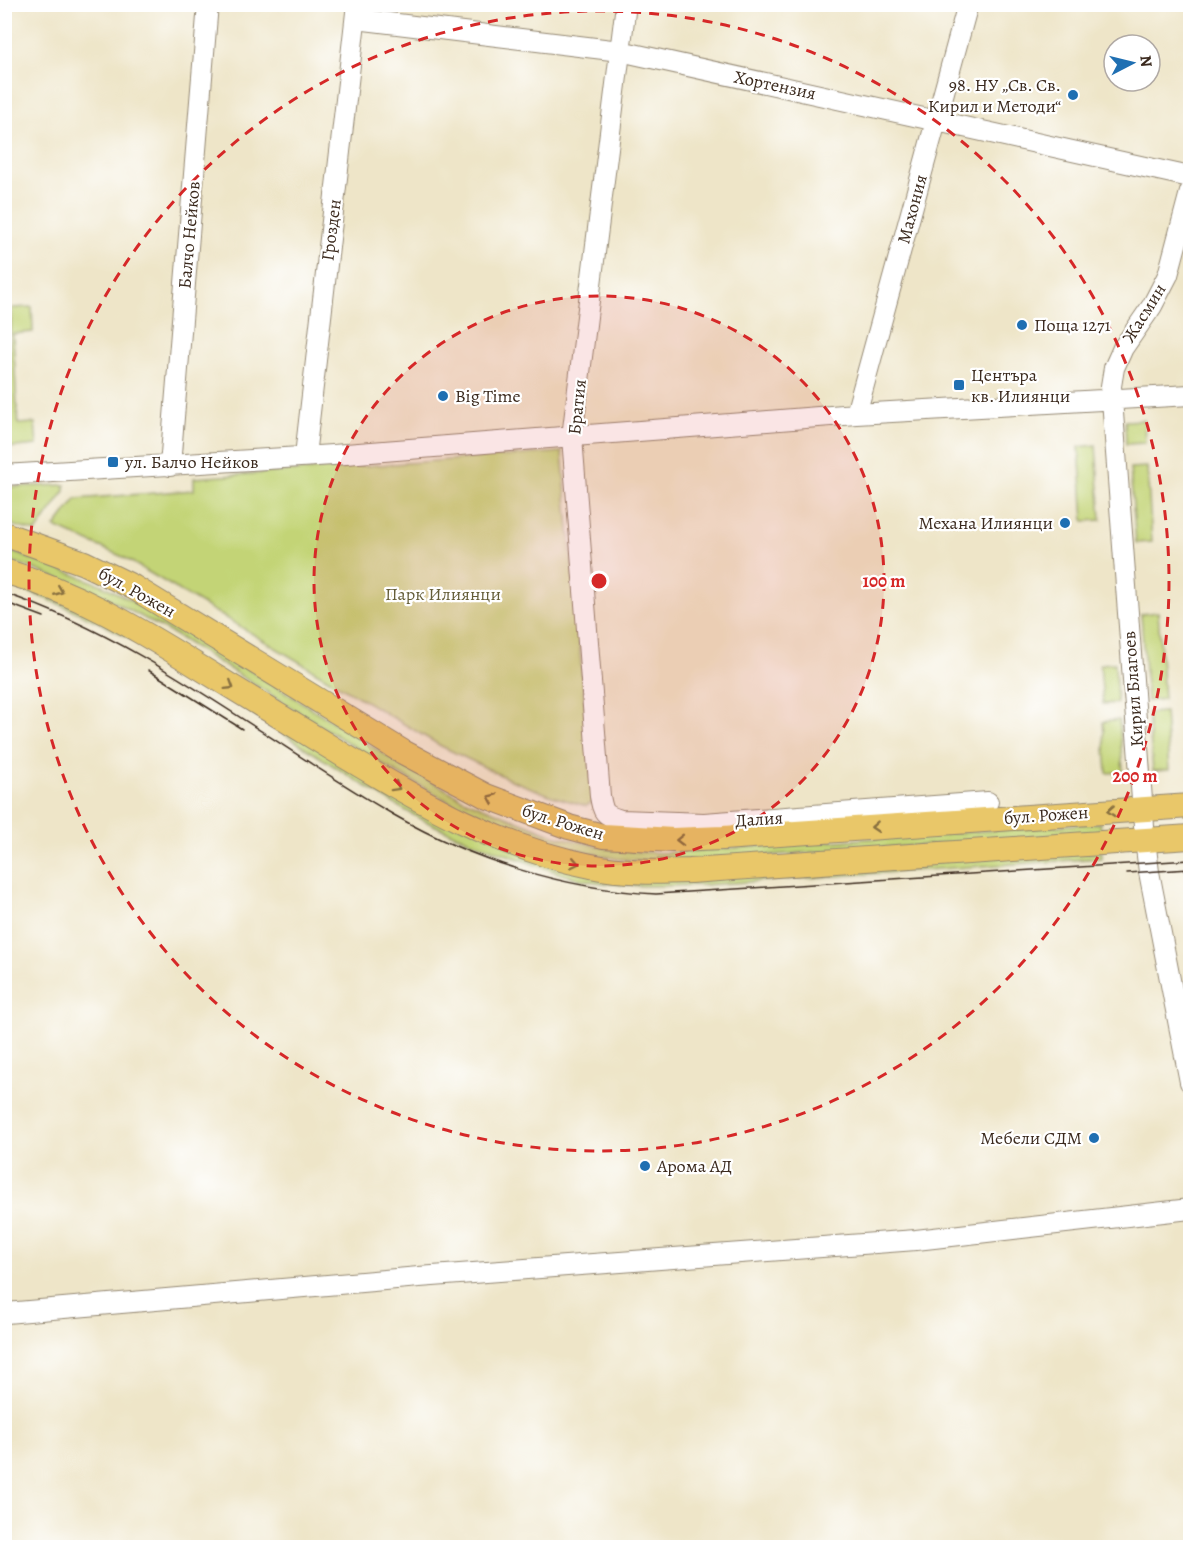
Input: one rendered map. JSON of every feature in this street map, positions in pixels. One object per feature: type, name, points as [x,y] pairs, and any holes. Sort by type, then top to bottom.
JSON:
[{"type":"main road","name":"бул. Рожен","points":[[4,534],[75,559],[113,576],[442,774],[486,796],[568,827],[603,836],[673,840],[919,815],[1191,806]]},
{"type":"main road","name":"бул. Рожен","points":[[4,571],[52,588],[120,619],[440,812],[525,849],[565,861],[622,870],[690,871],[1191,837]]},
{"type":"street","name":"Балчо Нейков","points":[[170,466],[208,4]]},
{"type":"street","name":"Братия","points":[[603,811],[572,437],[626,4]]},
{"type":"street","name":"Махония","points":[[856,414],[968,4]]},
{"type":"street","name":"Хортензия","points":[[356,12],[620,51],[1191,177]]},
{"type":"street","name":"Грозден","points":[[305,456],[356,12]]},
{"type":"street","name":"Жасмин","points":[[1112,400],[1114,368],[1123,348],[1152,306],[1168,275],[1191,192]]},
{"type":"street","points":[[4,476],[572,437],[856,414],[1191,394]]},
{"type":"street","name":"Кирил Благоев","points":[[1112,400],[1145,840],[1149,872],[1191,1082]]},
{"type":"street","name":"Далия","points":[[603,811],[609,817],[621,820],[704,823],[919,815],[988,802]]},
{"type":"street","points":[[6,1313],[419,1277],[916,1240],[1191,1209]]},
{"type":"green space","points":[[32,307],[33,332],[13,334],[18,424],[35,423],[37,445],[5,448],[12,308]]},
{"type":"green space","points":[[1144,420],[1145,443],[1126,444],[1125,421]]},
{"type":"green space","points":[[1096,445],[1101,520],[1084,521],[1079,447]]},
{"type":"green space","name":"Парк Илиянци","points":[[562,452],[593,797],[593,802],[586,806],[511,780],[441,746],[123,557],[55,527],[76,499],[194,490],[194,478]]},
{"type":"green space","points":[[1147,467],[1152,542],[1136,543],[1130,468]]},
{"type":"green space","points":[[65,485],[65,491],[36,532],[5,523],[4,487]]},
{"type":"green space","points":[[5,549],[102,585],[178,625],[394,760],[463,799],[556,836],[615,850],[661,853],[1100,823],[1101,834],[664,862],[617,859],[553,844],[462,809],[390,769],[175,635],[109,599],[5,559]]},
{"type":"green space","points":[[5,579],[93,614],[556,868],[1102,852],[1102,858],[703,885],[626,885],[580,879],[483,846],[416,816],[160,655],[58,604],[5,584]]},
{"type":"green space","points":[[1158,612],[1164,699],[1147,701],[1141,614]]},
{"type":"green space","points":[[1115,663],[1117,703],[1103,704],[1100,664]]},
{"type":"green space","points":[[1165,712],[1169,770],[1153,771],[1148,713]]},
{"type":"green space","points":[[1119,720],[1123,772],[1107,773],[1103,722]]},
{"type":"tram line","points":[[4,593],[56,613],[107,637],[204,694],[346,786],[424,831],[488,859],[554,879],[588,886],[656,894],[1190,860]]},
{"type":"tram line","points":[[4,602],[44,617]]},
{"type":"tram line","points":[[148,670],[242,729]]},
{"type":"tram line","points":[[1127,873],[1190,869]]},
{"type":"place","name":"98. НУ „Св. Св. Кирил и Методи“","points":[[1073,95]]},
{"type":"place","name":"Поща 1271","points":[[1022,325]]},
{"type":"place","name":"Центъра кв. Илиянци","points":[[959,385]]},
{"type":"place","name":"Big Time","points":[[443,396]]},
{"type":"place","name":"ул. Балчо Нейков","points":[[113,462]]},
{"type":"place","name":"Механа Илиянци","points":[[1065,523]]},
{"type":"place","name":"Мебели СДМ","points":[[1094,1138]]},
{"type":"place","name":"Арома АД","points":[[645,1166]]}]
